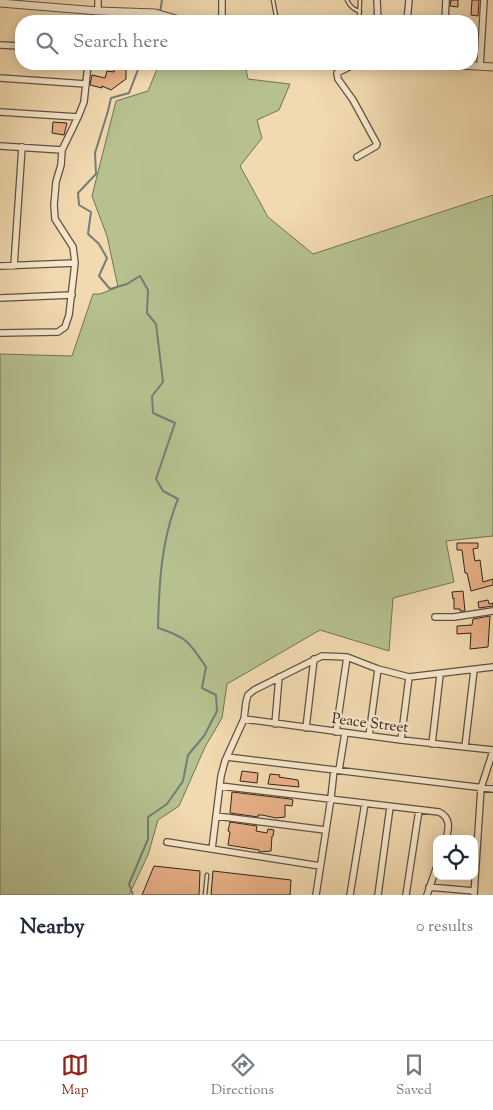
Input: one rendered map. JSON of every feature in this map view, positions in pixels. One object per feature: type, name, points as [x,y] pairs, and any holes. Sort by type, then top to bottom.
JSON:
[{"type":"street","points":[[98,0],[98,11]]},
{"type":"street","points":[[222,0],[222,15]]},
{"type":"street","points":[[376,0],[377,15]]},
{"type":"street","points":[[408,15],[409,0]]},
{"type":"street","points":[[445,15],[446,0]]},
{"type":"street","points":[[484,0],[480,66],[493,67]]},
{"type":"street","points":[[0,3],[162,15]]},
{"type":"street","points":[[0,45],[15,46]]},
{"type":"street","points":[[0,333],[58,332],[65,327],[69,315],[76,263],[73,248],[55,219],[54,205],[62,150],[84,102],[87,70]]},
{"type":"street","points":[[343,70],[337,73],[338,78],[353,100],[377,144],[357,157]]},
{"type":"street","points":[[0,78],[86,84]]},
{"type":"street","points":[[0,112],[78,117]]},
{"type":"street","points":[[0,146],[62,150]]},
{"type":"street","points":[[14,266],[22,147]]},
{"type":"street","points":[[0,266],[76,263]]},
{"type":"street","points":[[0,298],[72,295]]},
{"type":"street","points":[[435,617],[470,615],[493,610]]},
{"type":"street","points":[[212,849],[221,776],[227,757],[244,719],[248,695],[254,690],[314,659],[327,655],[347,657],[378,669],[409,677],[440,675],[493,667]]},
{"type":"street","points":[[336,732],[347,657]]},
{"type":"street","points":[[306,728],[314,659]]},
{"type":"street","points":[[369,736],[378,669]]},
{"type":"street","points":[[465,747],[474,670]]},
{"type":"street","points":[[432,744],[440,675]]},
{"type":"street","points":[[275,724],[279,677]]},
{"type":"street","points":[[401,740],[409,677]]},
{"type":"street","name":"Peace Street","points":[[244,719],[493,751]]},
{"type":"street","points":[[316,895],[336,770],[345,733]]},
{"type":"street","points":[[429,887],[474,893],[481,788],[493,751]]},
{"type":"street","points":[[227,757],[493,790]]},
{"type":"street","points":[[220,786],[439,812],[446,815],[448,822],[446,835]]},
{"type":"street","points":[[350,895],[365,803]]},
{"type":"street","points":[[378,895],[390,806]]},
{"type":"street","points":[[406,895],[419,810]]},
{"type":"street","points":[[216,816],[326,830]]},
{"type":"street","points":[[167,842],[320,866]]},
{"type":"street","points":[[427,895],[433,876]]},
{"type":"lane","points":[[273,0],[277,15]]},
{"type":"lane","points":[[347,0],[354,9],[360,12]]},
{"type":"lane","points":[[360,0],[360,15]]},
{"type":"lane","points":[[206,895],[207,875]]},
{"type":"green space","points":[[157,70],[246,70],[248,79],[290,84],[279,110],[257,120],[262,138],[240,166],[268,217],[313,254],[493,195],[493,536],[446,541],[454,582],[393,598],[389,651],[320,630],[227,684],[222,718],[205,747],[179,806],[158,820],[148,855],[129,895],[0,895],[0,354],[72,356],[93,294],[100,294],[118,287],[107,236],[92,196],[116,101],[148,91]]},
{"type":"building","points":[[451,0],[458,0],[458,7],[450,6]]},
{"type":"building","points":[[472,0],[479,0],[478,16],[471,15]]},
{"type":"building","points":[[114,70],[126,70],[126,79],[111,90],[102,86],[102,88],[90,85],[92,75],[105,78],[107,71],[114,72]]},
{"type":"building","points":[[53,122],[67,123],[64,135],[52,133]]},
{"type":"building","points":[[457,543],[478,543],[478,548],[473,549],[475,561],[480,560],[483,582],[493,579],[493,585],[471,591],[467,573],[465,573],[462,550],[457,550]]},
{"type":"building","points":[[463,591],[465,611],[460,611],[460,609],[454,609],[452,592]]},
{"type":"building","points":[[488,600],[489,604],[493,603],[493,606],[479,608],[478,602]]},
{"type":"building","points":[[490,616],[488,647],[470,649],[471,633],[457,634],[457,626],[472,625],[473,619]]},
{"type":"building","points":[[242,771],[258,773],[257,783],[240,781]]},
{"type":"building","points":[[270,774],[298,780],[299,787],[268,784]]},
{"type":"building","points":[[232,792],[290,799],[293,800],[292,806],[285,805],[285,817],[276,818],[258,815],[258,817],[230,813]]},
{"type":"building","points":[[230,822],[257,826],[256,831],[267,833],[268,829],[274,830],[271,851],[259,852],[259,850],[228,845]]},
{"type":"building","points":[[154,866],[200,871],[199,895],[142,895]]},
{"type":"building","points":[[213,871],[291,880],[290,895],[211,895]]},
{"type":"waterway","points":[[160,12],[162,0]]},
{"type":"waterway","points":[[133,895],[129,884],[148,839],[148,817],[167,804],[183,781],[188,755],[204,736],[217,711],[216,695],[202,688],[206,667],[196,652],[182,638],[158,628],[160,579],[164,546],[178,499],[163,491],[156,479],[175,423],[153,413],[152,396],[163,382],[156,324],[147,313],[148,290],[140,276],[127,284],[110,289],[99,276],[107,258],[99,244],[88,234],[91,212],[79,205],[78,193],[96,174],[95,153],[111,98],[129,93],[138,70]]}]
